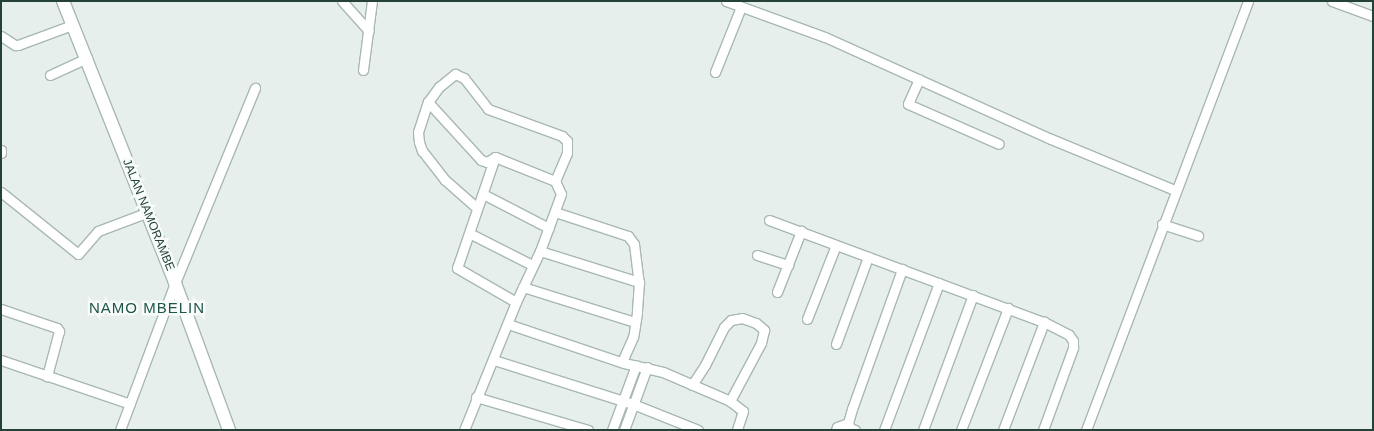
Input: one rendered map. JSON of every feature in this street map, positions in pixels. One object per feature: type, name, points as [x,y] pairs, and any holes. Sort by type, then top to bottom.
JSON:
[{"type":"main road","name":"JALAN NAMORAMBE","points":[[63,1],[175,283],[229,430]]},
{"type":"street","points":[[342,1],[369,32]]},
{"type":"street","points":[[726,1],[826,37],[1138,177],[1175,190]]},
{"type":"street","points":[[1086,430],[1162,224],[1248,1]]},
{"type":"street","points":[[1332,1],[1373,16]]},
{"type":"street","points":[[363,70],[373,2]]},
{"type":"street","points":[[716,72],[741,7]]},
{"type":"street","points":[[1,36],[18,45],[72,25]]},
{"type":"street","points":[[50,75],[87,58]]},
{"type":"street","points":[[477,208],[445,180],[422,151],[418,132],[428,102],[439,87],[458,74],[488,108],[562,136],[568,144],[567,153],[555,181]]},
{"type":"street","points":[[919,79],[908,104],[999,144]]},
{"type":"street","points":[[120,430],[175,283],[255,88]]},
{"type":"street","points":[[428,102],[481,160],[487,162],[495,157]]},
{"type":"street","points":[[464,430],[516,302],[532,265],[540,252],[561,194],[555,181],[495,157]]},
{"type":"street","points":[[495,157],[469,228],[470,234],[457,268],[516,302]]},
{"type":"street","points":[[1,192],[78,254],[98,231],[146,213]]},
{"type":"street","points":[[483,194],[549,228]]},
{"type":"street","points":[[555,212],[628,236],[637,252],[639,282],[633,337],[622,362]]},
{"type":"street","points":[[769,220],[1008,308],[1044,322],[1069,335],[1073,341],[1073,348],[1043,430]]},
{"type":"street","points":[[1162,224],[1198,236]]},
{"type":"street","points":[[777,292],[801,231]]},
{"type":"street","points":[[470,234],[532,265]]},
{"type":"street","points":[[807,319],[836,245]]},
{"type":"street","points":[[540,252],[639,282]]},
{"type":"street","points":[[757,255],[788,266]]},
{"type":"street","points":[[836,344],[868,257]]},
{"type":"street","points":[[836,430],[837,427],[851,427],[902,269]]},
{"type":"street","points":[[884,430],[939,283]]},
{"type":"street","points":[[523,287],[635,322]]},
{"type":"street","points":[[923,430],[973,296]]},
{"type":"street","points":[[961,430],[1008,308]]},
{"type":"street","points":[[1,309],[57,328],[59,331],[47,376]]},
{"type":"street","points":[[692,385],[706,365],[724,327],[731,320],[742,318],[756,323],[764,330],[761,343],[730,401]]},
{"type":"street","points":[[1003,430],[1044,322]]},
{"type":"street","points":[[508,324],[622,362],[647,367],[730,401],[743,410],[737,430]]},
{"type":"street","points":[[1,360],[130,404]]},
{"type":"street","points":[[494,360],[622,400],[698,430]]},
{"type":"street","points":[[612,430],[636,365]]},
{"type":"street","points":[[624,430],[647,367]]},
{"type":"street","points":[[476,397],[588,430]]},
{"type":"district","name":"NAMO MBELIN","points":[[147,308]]}]
